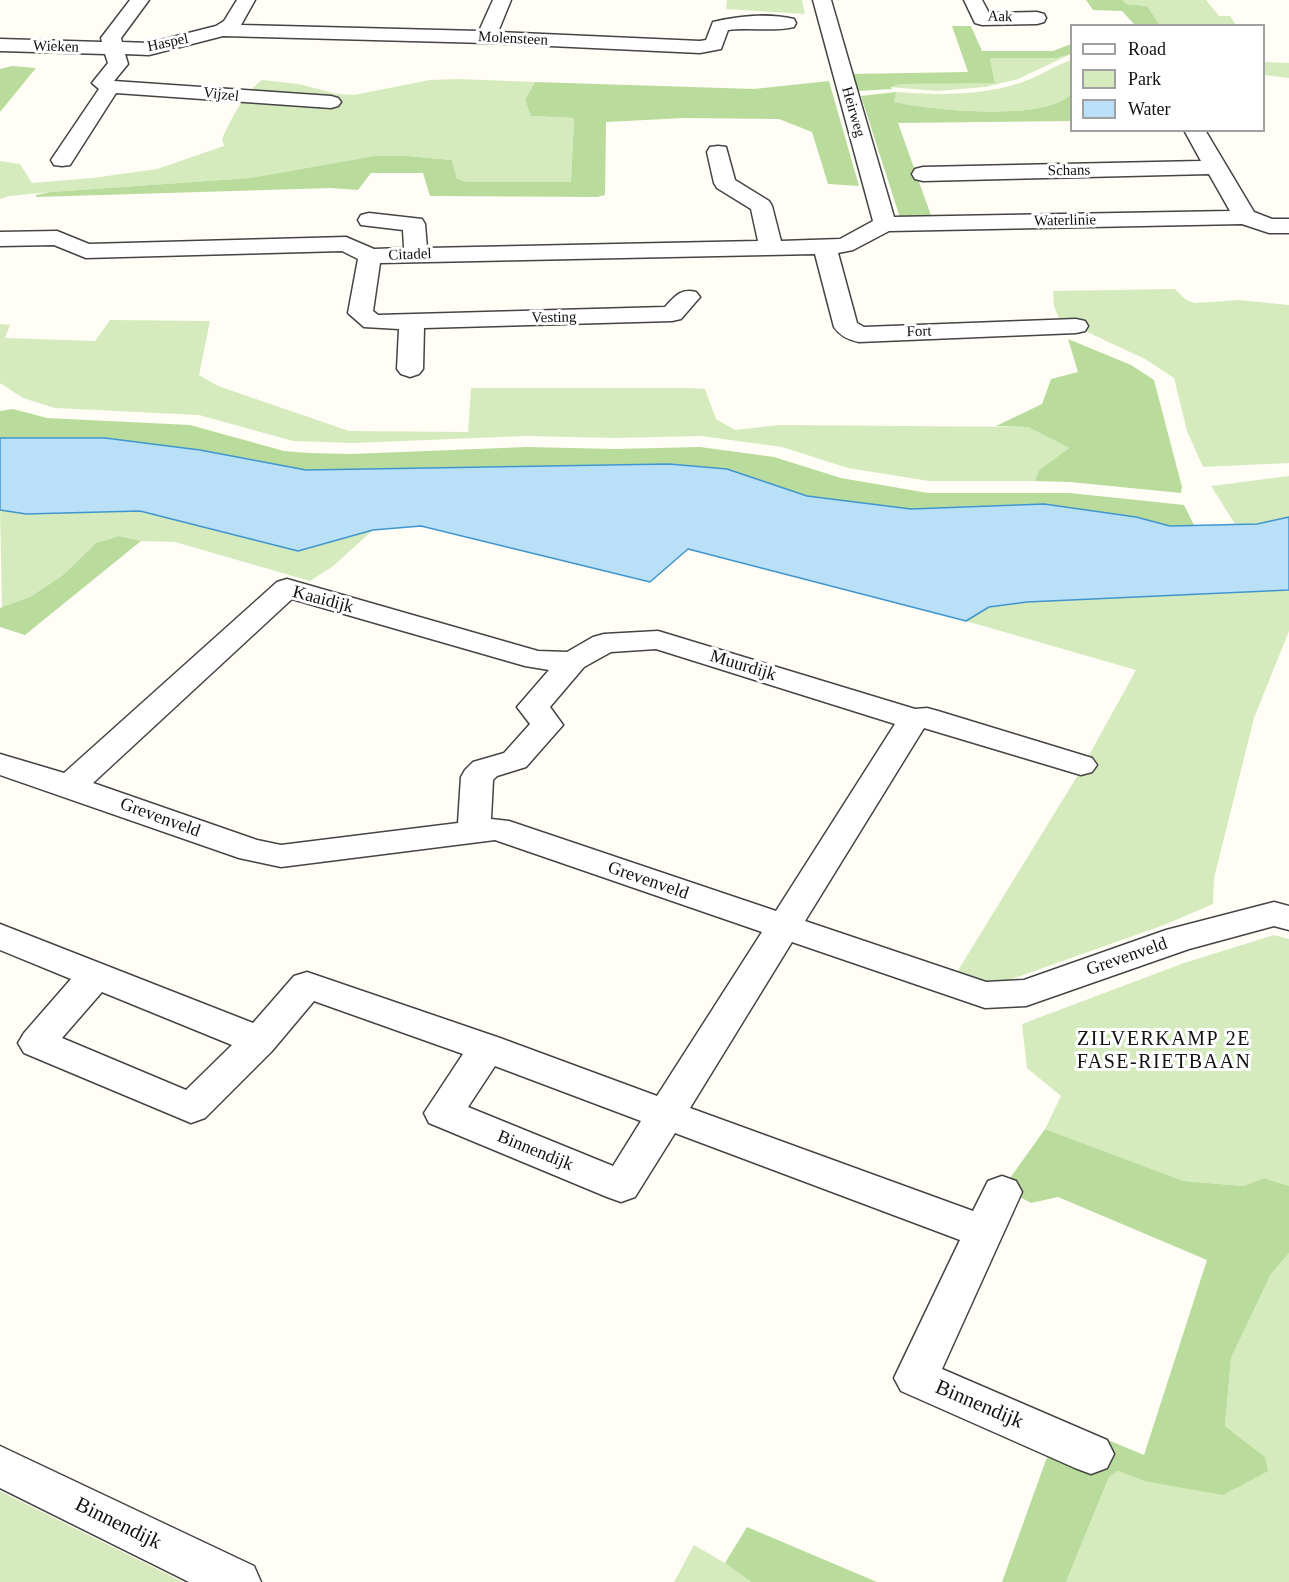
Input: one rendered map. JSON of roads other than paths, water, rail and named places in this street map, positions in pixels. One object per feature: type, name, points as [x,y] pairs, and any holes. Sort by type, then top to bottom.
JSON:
[{"type":"street","points":[[62,160],[110,87],[102,83],[118,64],[111,38],[140,0]]},
{"type":"street","points":[[223,30],[231,25],[246,0]]},
{"type":"street","points":[[486,37],[502,0]]},
{"type":"street","name":"Aak","points":[[973,0],[982,19],[1037,18]]},
{"type":"street","points":[[731,6],[791,11],[822,2]]},
{"type":"street","name":"Heirweg","points":[[822,2],[885,224]]},
{"type":"street","name":"Molensteen","points":[[223,30],[486,37],[699,47],[714,45],[720,26],[791,11]]},
{"type":"street","name":"Haspel","points":[[113,49],[149,49],[223,30]]},
{"type":"street","name":"Wieken","points":[[0,45],[113,49]]},
{"type":"street","name":"Vijzel","points":[[110,87],[331,102]]},
{"type":"street","points":[[1195,132],[1245,217]]},
{"type":"street","points":[[718,152],[725,183],[761,206],[771,248]]},
{"type":"street","name":"Schans","points":[[923,174],[1215,168]]},
{"type":"street","name":"Waterlinie","points":[[885,224],[1245,217],[1269,226],[1289,226]]},
{"type":"street","points":[[369,219],[414,224],[416,255]]},
{"type":"street","name":"Citadel","points":[[0,239],[57,238],[86,251],[346,244],[370,256],[825,247],[844,244],[885,224]]},
{"type":"street","name":"Fort","points":[[825,247],[846,327],[859,335],[1076,326]]},
{"type":"street","name":"Vesting","points":[[370,256],[360,313],[373,322],[672,315],[688,297]]},
{"type":"street","points":[[410,369],[412,321]]},
{"type":"street","name":"Kaaidijk","points":[[70,786],[287,588],[536,660],[573,661]]},
{"type":"street","name":"Muurdijk","points":[[573,661],[604,643],[658,640],[914,719],[927,718],[1081,765]]},
{"type":"street","points":[[474,832],[477,777],[485,769],[515,760],[547,725],[533,707],[573,661]]},
{"type":"street","points":[[785,927],[914,719]]},
{"type":"street","name":"Grevenveld","points":[[1,766],[70,786],[251,850],[281,856],[497,829],[985,994],[1026,993],[1179,939],[1274,914],[1289,918]]},
{"type":"street","name":"Binnendijk","points":[[487,1047],[442,1113],[621,1186],[785,927]]},
{"type":"street","points":[[0,936],[259,1041]]},
{"type":"street","points":[[95,975],[37,1043],[191,1108],[259,1041],[307,986],[487,1047],[984,1232]]},
{"type":"street","name":"Binnendijk","points":[[1002,1192],[916,1378],[1091,1454]]},
{"type":"street","name":"Binnendijk","points":[[0,1466],[237,1582]]},
{"type":"water","points":[[0,438],[105,438],[200,450],[306,470],[669,464],[727,469],[807,496],[911,509],[1044,504],[1136,517],[1170,526],[1257,524],[1289,517],[1289,590],[1027,602],[989,607],[966,621],[688,549],[650,582],[421,526],[373,530],[298,551],[140,511],[26,514],[0,510]]},
{"type":"district","name":"ZILVERKAMP 2E FASE-RIETBAAN","points":[[1164,1052]]}]
